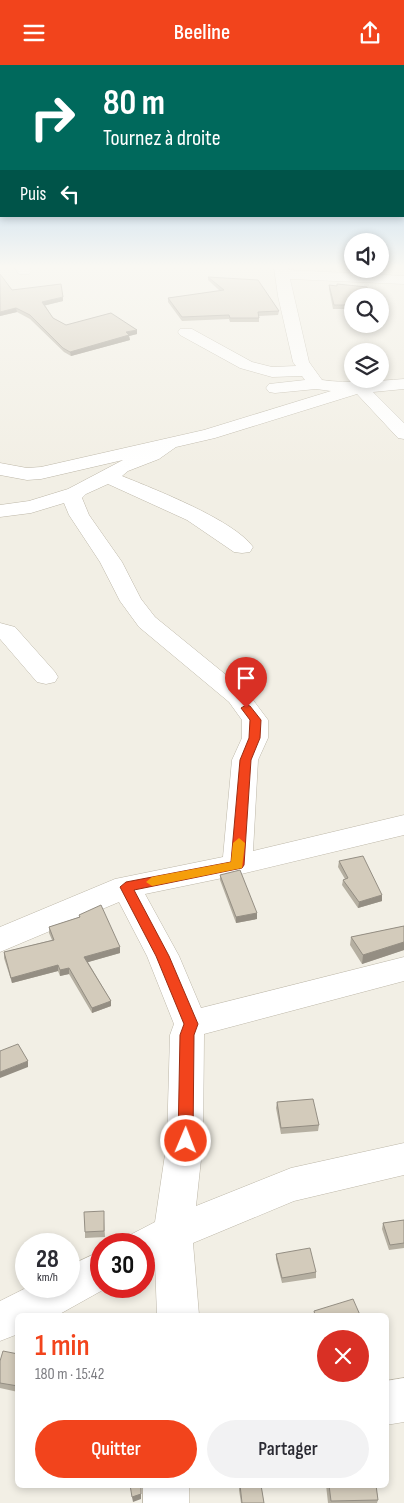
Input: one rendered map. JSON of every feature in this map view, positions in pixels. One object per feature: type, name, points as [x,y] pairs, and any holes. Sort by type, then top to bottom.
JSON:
[{"type":"street","points":[[188,333],[246,365],[272,372],[311,378],[344,388]]},
{"type":"street","points":[[294,333],[301,362],[311,378]]},
{"type":"street","points":[[275,388],[311,378]]},
{"type":"street","points":[[389,385],[404,384]]},
{"type":"street","points":[[0,469],[41,473],[244,424],[360,388],[404,434]]},
{"type":"street","points":[[0,511],[31,507],[77,492],[108,477],[121,467],[152,455],[170,443]]},
{"type":"street","points":[[41,473],[73,485],[77,492]]},
{"type":"street","points":[[108,477],[179,509],[224,532],[242,547]]},
{"type":"street","points":[[77,492],[72,497],[78,515],[111,562],[131,601],[147,622],[238,697],[255,720],[255,738],[245,760],[237,865]]},
{"type":"street","points":[[0,630],[7,632],[46,677]]},
{"type":"street","points":[[0,940],[126,887],[237,865],[404,825]]},
{"type":"street","points":[[126,887],[163,956],[191,1024],[187,1035],[186,1141],[159,1241],[177,1313]]},
{"type":"street","points":[[191,1024],[404,969]]},
{"type":"street","points":[[159,1241],[291,1185],[404,1159]]},
{"type":"street","points":[[21,1313],[90,1276]]},
{"type":"street","points":[[0,1321],[15,1315]]},
{"type":"street","points":[[389,1402],[404,1400]]},
{"type":"street","points":[[166,1488],[166,1503]]},
{"type":"building","points":[[48,333],[127,333],[129,335],[70,352],[63,348]]},
{"type":"building","points":[[363,856],[382,895],[359,902],[343,880],[348,878],[339,861]]},
{"type":"building","points":[[240,870],[257,913],[236,917],[220,875]]},
{"type":"building","points":[[101,905],[120,947],[84,957],[111,1001],[92,1008],[69,968],[60,970],[58,965],[11,978],[4,952],[54,940],[49,927],[80,917],[79,915]]},
{"type":"building","points":[[404,926],[404,942],[363,955],[351,937]]},
{"type":"building","points":[[18,1044],[28,1061],[0,1072],[0,1051]]},
{"type":"building","points":[[313,1099],[319,1125],[281,1128],[277,1102]]},
{"type":"building","points":[[104,1211],[104,1231],[85,1232],[84,1212]]},
{"type":"building","points":[[404,1220],[404,1243],[390,1245],[383,1223]]},
{"type":"building","points":[[310,1248],[316,1272],[282,1278],[276,1254]]},
{"type":"building","points":[[353,1299],[359,1313],[314,1313],[314,1311]]},
{"type":"building","points":[[3,1351],[15,1353],[15,1386],[0,1383],[0,1361]]},
{"type":"building","points":[[130,1488],[141,1488],[141,1494],[132,1497]]},
{"type":"building","points":[[240,1488],[262,1488],[264,1503],[242,1503]]},
{"type":"building","points":[[329,1488],[376,1488],[378,1500],[331,1501]]},
{"type":"slow traffic","points":[[152,882],[237,865],[239,843]]},
{"type":"route","points":[[186,1141],[187,1035],[191,1024],[163,956],[126,887],[237,865],[245,760],[255,738],[255,720],[246,708]]}]
